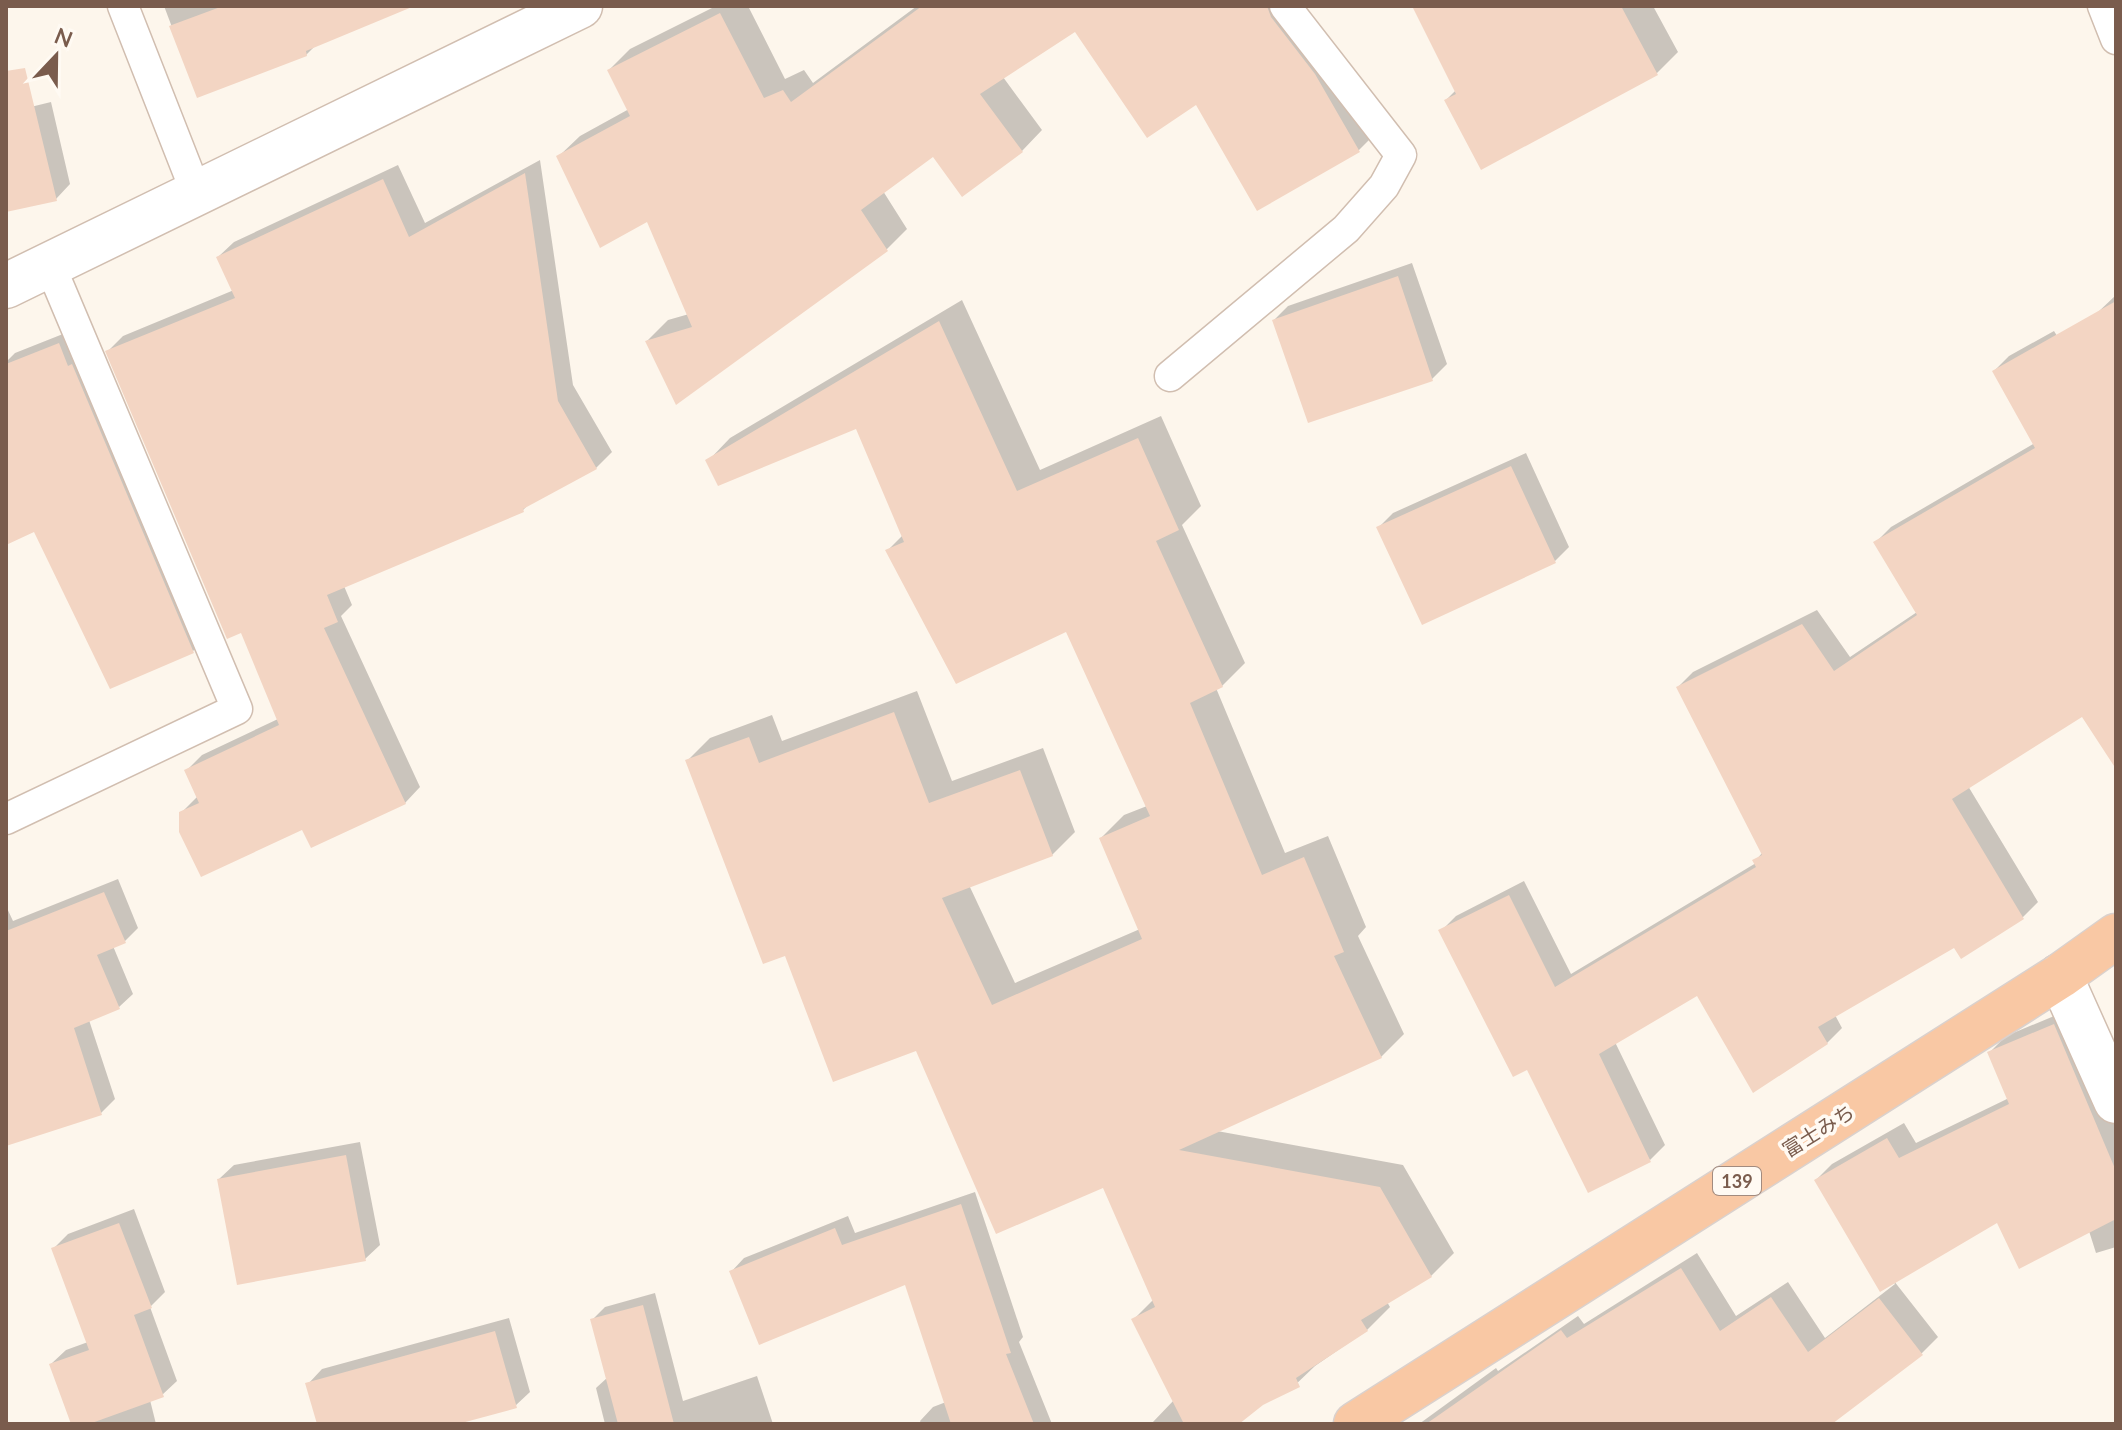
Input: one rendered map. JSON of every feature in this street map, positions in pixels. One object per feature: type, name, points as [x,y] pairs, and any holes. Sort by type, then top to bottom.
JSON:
[{"type":"highway","name":"富士みち","points":[[1356,1424],[2060,976],[2116,936]]},
{"type":"street","points":[[6,286],[561,10]]},
{"type":"street","points":[[2060,976],[2116,1101]]},
{"type":"lane","points":[[123,6],[196,192]]},
{"type":"lane","points":[[1170,376],[1346,229],[1384,186],[1401,155],[1285,6]]},
{"type":"lane","points":[[2103,6],[2116,39]]},
{"type":"lane","points":[[6,819],[237,709],[49,263]]},
{"type":"building","points":[[223,6],[412,7],[306,51],[307,56],[197,98],[169,26]]},
{"type":"building","points":[[922,6],[1267,6],[1271,17],[1315,74],[1360,152],[1257,211],[1196,105],[1147,138],[1075,32],[980,94],[1023,152],[962,197],[933,157],[861,210],[888,251],[676,405],[645,341],[692,327],[647,222],[600,248],[556,156],[630,116],[607,70],[720,13],[764,98],[783,90],[791,102]]},
{"type":"building","points":[[1412,6],[1621,6],[1658,75],[1481,170],[1444,100],[1456,94]]},
{"type":"building","points":[[25,68],[57,201],[6,212],[6,71]]},
{"type":"building","points":[[525,173],[558,401],[597,469],[523,509],[524,512],[327,595],[338,622],[324,628],[406,804],[311,848],[302,830],[201,877],[179,832],[179,812],[199,803],[184,770],[279,725],[241,633],[227,639],[105,351],[235,298],[216,257],[383,179],[409,237]]},
{"type":"building","points":[[1398,276],[1433,381],[1308,423],[1272,320]]},
{"type":"building","points":[[2116,301],[2116,769],[2082,717],[1952,799],[2024,919],[1961,959],[1954,948],[1818,1027],[1828,1044],[1753,1093],[1697,996],[1599,1054],[1651,1162],[1588,1193],[1527,1070],[1513,1077],[1438,930],[1509,895],[1555,987],[1756,867],[1752,860],[1762,855],[1676,687],[1802,624],[1834,671],[1917,615],[1873,542],[2035,448],[1992,371]]},
{"type":"building","points":[[939,321],[1017,491],[1138,438],[1179,530],[1156,541],[1223,687],[1190,703],[1262,875],[1304,857],[1344,952],[1334,956],[1382,1058],[1179,1150],[1380,1187],[1432,1277],[1361,1320],[1368,1331],[1296,1378],[1300,1387],[1263,1405],[1239,1424],[1184,1424],[1131,1319],[1155,1307],[1103,1188],[996,1234],[916,1051],[833,1082],[785,956],[763,964],[685,760],[749,737],[759,763],[894,712],[929,803],[1020,770],[1053,856],[942,898],[992,1005],[1142,939],[1099,838],[1150,816],[1066,632],[956,684],[885,550],[904,542],[856,429],[718,486],[705,460]]},
{"type":"building","points":[[59,343],[68,366],[72,364],[194,653],[110,689],[34,532],[6,545],[6,364]]},
{"type":"building","points":[[1511,466],[1556,563],[1422,625],[1376,527]]},
{"type":"building","points":[[104,892],[126,943],[97,955],[120,1009],[74,1028],[102,1115],[6,1146],[6,931]]},
{"type":"building","points":[[2054,1024],[2116,1171],[2116,1219],[2019,1269],[1997,1223],[1880,1292],[1814,1180],[1887,1138],[1899,1158],[2009,1104],[1987,1052]]},
{"type":"building","points":[[346,1155],[366,1261],[237,1285],[217,1179]]},
{"type":"building","points":[[961,1204],[1011,1353],[1006,1354],[1034,1424],[951,1424],[905,1285],[759,1345],[729,1271],[835,1228],[842,1245]]},
{"type":"building","points":[[119,1223],[152,1308],[134,1315],[164,1397],[89,1424],[71,1424],[49,1364],[89,1350],[51,1248]]},
{"type":"building","points":[[1681,1268],[1720,1331],[1771,1297],[1808,1352],[1879,1298],[1923,1355],[1832,1424],[1426,1424],[1561,1330],[1567,1338]]},
{"type":"building","points":[[643,1305],[674,1424],[618,1424],[590,1319]]},
{"type":"building","points":[[495,1331],[517,1408],[458,1424],[317,1424],[305,1383]]}]
